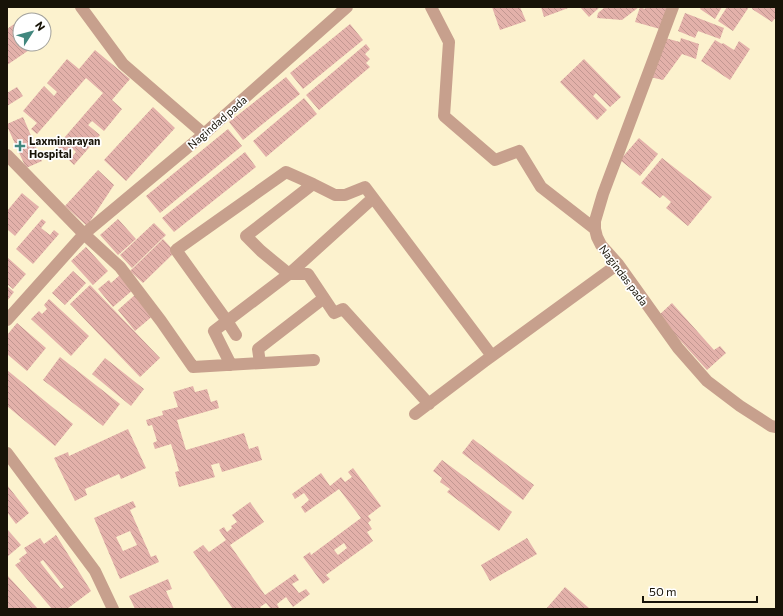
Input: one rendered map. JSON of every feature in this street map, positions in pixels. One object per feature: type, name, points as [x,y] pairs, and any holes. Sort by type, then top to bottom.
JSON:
[{"type":"street","points":[[81,7],[123,64],[204,134]]},
{"type":"street","name":"Nagindad pada","points":[[7,320],[84,234],[204,134],[348,7]]},
{"type":"street","points":[[431,7],[449,42],[444,116],[495,160],[519,151],[540,187],[595,229]]},
{"type":"street","points":[[595,229],[595,221],[603,194],[673,7]]},
{"type":"street","points":[[7,155],[84,234],[120,268],[193,367],[314,360]]},
{"type":"street","points":[[236,335],[176,250],[286,172],[335,196],[345,195],[365,187],[492,356]]},
{"type":"street","points":[[313,184],[246,236],[261,251],[289,274],[308,274],[334,313],[343,309],[429,404]]},
{"type":"street","points":[[231,365],[214,331],[289,274],[373,198]]},
{"type":"street","name":"Nagindas pada","points":[[595,229],[596,237],[601,246],[618,264],[678,348],[707,381],[740,406],[771,426],[776,427]]},
{"type":"street","points":[[415,414],[618,264]]},
{"type":"street","points":[[260,363],[258,349],[324,298]]},
{"type":"street","points":[[7,453],[95,571],[113,609]]},
{"type":"building","points":[[492,7],[520,7],[526,21],[500,30]]},
{"type":"building","points":[[541,7],[571,7],[544,17]]},
{"type":"building","points":[[580,7],[600,7],[589,17]]},
{"type":"building","points":[[605,7],[639,7],[622,20],[597,18],[598,13]]},
{"type":"building","points":[[640,7],[645,9],[645,7],[667,7],[660,29],[635,22]]},
{"type":"building","points":[[701,7],[722,7],[715,19],[700,9]]},
{"type":"building","points":[[727,7],[749,7],[733,31],[718,21]]},
{"type":"building","points":[[753,7],[776,7],[776,17],[772,22],[752,9]]},
{"type":"building","points":[[685,13],[724,28],[720,39],[698,31],[695,38],[678,31]]},
{"type":"building","points":[[350,24],[363,40],[303,89],[290,73]]},
{"type":"building","points":[[12,26],[12,52],[26,52],[7,65],[7,29]]},
{"type":"building","points":[[665,38],[680,42],[681,38],[699,44],[696,59],[682,54],[663,80],[650,77]]},
{"type":"building","points":[[715,40],[734,50],[739,41],[750,49],[730,80],[701,61]]},
{"type":"building","points":[[366,44],[370,49],[365,54],[370,59],[366,63],[370,67],[319,110],[306,95]]},
{"type":"building","points":[[95,50],[130,79],[112,100],[122,109],[104,131],[92,121],[88,125],[100,135],[74,165],[69,160],[76,152],[71,147],[65,154],[57,146],[103,93],[86,78],[37,134],[31,129],[37,123],[23,111],[44,86],[54,96],[57,92],[47,83],[67,59],[79,69]]},
{"type":"building","points":[[584,59],[621,97],[610,107],[596,93],[593,96],[607,110],[597,120],[560,82]]},
{"type":"building","points":[[286,77],[300,94],[243,140],[229,122]]},
{"type":"building","points":[[17,87],[23,96],[7,106],[7,93]]},
{"type":"building","points":[[304,98],[317,114],[266,157],[253,141]]},
{"type":"building","points":[[153,107],[175,128],[126,181],[104,160]]},
{"type":"building","points":[[23,117],[42,161],[26,168],[7,126],[7,124]]},
{"type":"building","points":[[228,129],[242,146],[160,213],[146,196]]},
{"type":"building","points":[[639,138],[658,154],[640,176],[620,160]]},
{"type":"building","points":[[245,152],[256,167],[174,232],[162,218]]},
{"type":"building","points":[[662,158],[712,197],[688,226],[666,208],[671,202],[663,195],[660,198],[641,183]]},
{"type":"building","points":[[98,170],[114,185],[87,226],[65,206]]},
{"type":"building","points":[[22,193],[39,207],[15,236],[7,229],[7,211]]},
{"type":"building","points":[[42,219],[46,222],[41,228],[50,235],[54,230],[59,234],[33,264],[16,249]]},
{"type":"building","points":[[118,219],[136,239],[118,255],[100,235]]},
{"type":"building","points":[[154,223],[166,235],[132,268],[120,255]]},
{"type":"building","points":[[163,239],[175,252],[143,283],[130,271]]},
{"type":"building","points":[[86,247],[108,271],[93,285],[71,261]]},
{"type":"building","points":[[7,257],[26,274],[13,289],[7,284]]},
{"type":"building","points":[[73,271],[86,283],[65,305],[52,293]]},
{"type":"building","points":[[121,274],[134,289],[113,307],[98,289],[109,280],[111,283]]},
{"type":"building","points":[[90,285],[160,358],[140,377],[70,304]]},
{"type":"building","points":[[7,286],[14,292],[7,301]]},
{"type":"building","points":[[137,293],[155,314],[135,331],[118,310]]},
{"type":"building","points":[[49,299],[89,336],[71,356],[31,319],[39,311],[42,314],[47,309],[44,305]]},
{"type":"building","points":[[672,303],[714,350],[720,346],[726,353],[707,370],[658,316]]},
{"type":"building","points":[[17,323],[46,348],[27,371],[7,354],[7,335]]},
{"type":"building","points":[[60,357],[120,404],[103,426],[43,380]]},
{"type":"building","points":[[105,358],[144,389],[131,406],[92,374]]},
{"type":"building","points":[[7,370],[73,424],[55,446],[7,406]]},
{"type":"building","points":[[193,386],[195,392],[207,389],[211,402],[217,400],[219,408],[177,420],[186,450],[244,433],[249,449],[258,446],[262,460],[222,472],[219,463],[211,465],[215,477],[179,487],[175,472],[179,471],[171,444],[155,449],[153,443],[157,441],[152,425],[148,426],[146,420],[163,415],[162,411],[178,407],[173,392]]},
{"type":"building","points":[[128,429],[146,468],[121,479],[119,474],[85,489],[87,495],[75,501],[54,458],[68,452],[69,456]]},
{"type":"building","points":[[473,439],[534,485],[523,500],[462,453]]},
{"type":"building","points":[[442,460],[512,512],[499,531],[447,492],[450,489],[440,482],[442,478],[433,471]]},
{"type":"building","points":[[353,468],[381,506],[368,516],[371,520],[368,523],[372,529],[367,532],[373,541],[326,575],[330,579],[323,584],[303,557],[310,552],[311,555],[361,518],[339,489],[305,513],[301,507],[309,500],[304,493],[295,499],[292,494],[321,473],[330,486],[341,477],[345,482],[352,477],[348,472]],"holes":[[[344,543],[347,548],[338,555],[334,550]]]},
{"type":"building","points":[[7,485],[29,513],[16,524],[7,512]]},
{"type":"building","points":[[133,501],[136,507],[130,510],[151,557],[156,555],[159,562],[120,579],[94,518]],"holes":[[[130,531],[137,545],[123,551],[116,537]]]},
{"type":"building","points":[[250,502],[264,522],[230,545],[265,595],[295,574],[299,580],[292,584],[299,593],[306,589],[310,594],[293,607],[286,597],[277,604],[278,609],[271,609],[266,603],[260,607],[262,609],[233,609],[193,552],[203,545],[209,552],[226,540],[219,530],[224,527],[227,532],[232,528],[231,526],[237,522],[232,515]]},
{"type":"building","points":[[7,529],[21,545],[7,557]]},
{"type":"building","points":[[56,535],[91,591],[67,609],[52,609],[15,565],[21,561],[19,559],[27,553],[24,548],[40,538],[44,544]],"holes":[[[43,560],[64,587],[61,589],[40,562]]]},
{"type":"building","points":[[527,538],[537,554],[490,581],[481,565]]},
{"type":"building","points":[[7,575],[38,609],[7,609]]},
{"type":"building","points":[[168,579],[172,589],[166,591],[174,609],[135,609],[129,596]]},
{"type":"building","points":[[565,587],[590,609],[546,609]]},
{"type":"place","name":"Laxminarayan Hospital","points":[[20,146]]}]
